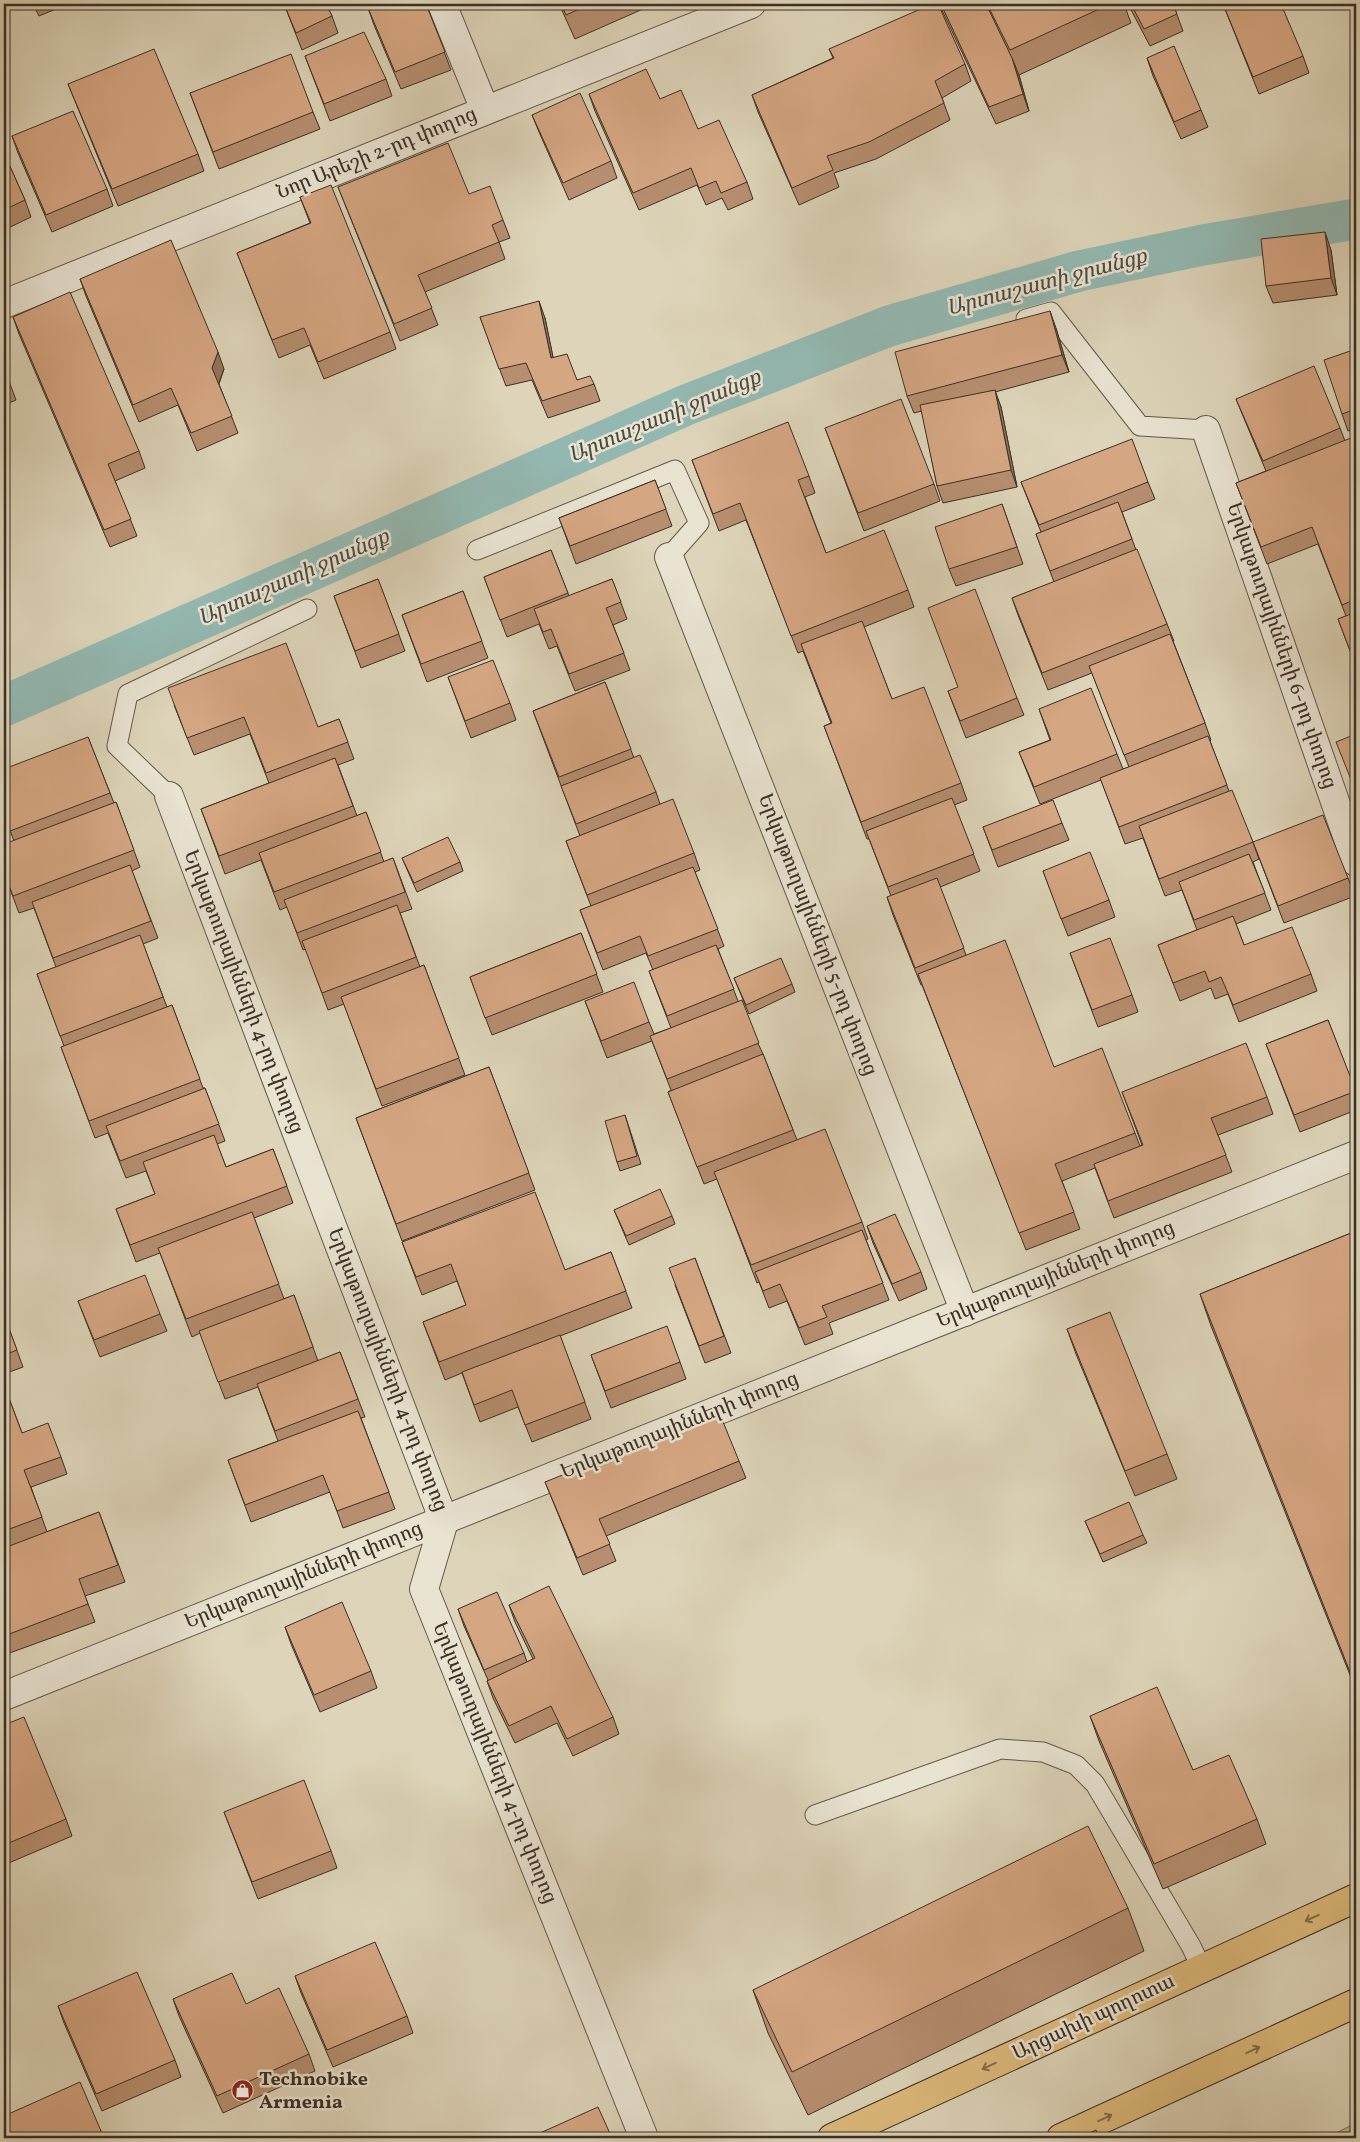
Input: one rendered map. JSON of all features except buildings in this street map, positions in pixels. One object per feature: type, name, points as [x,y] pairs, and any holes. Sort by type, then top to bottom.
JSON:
[{"type":"main road","name":"Արցախի պողոտա","points":[[832,2138],[1356,1898]]},
{"type":"main road","points":[[1061,2138],[1356,2003]]},
{"type":"street","points":[[442,4],[485,110]]},
{"type":"street","name":"Նոր Արեշի 2-րդ փողոց","points":[[4,304],[751,4]]},
{"type":"street","name":"Երկաթուղայինների 6-րդ փողոց","points":[[1206,430],[1356,862]]},
{"type":"street","name":"Երկաթուղայինների 5-րդ փողոց","points":[[669,557],[965,1312]]},
{"type":"street","name":"Երկաթուղայինների 4-րդ փողոց","points":[[169,796],[444,1521],[424,1589],[644,2138]]},
{"type":"street","name":"Երկաթուղայինների փողոց","points":[[4,1696],[1356,1155]]},
{"type":"lane","points":[[1013,322],[1051,312],[1140,426],[1206,430]]},
{"type":"lane","points":[[477,550],[675,470],[699,523],[669,557]]},
{"type":"lane","points":[[169,796],[117,746],[128,694],[306,609]]},
{"type":"lane","points":[[815,1814],[1000,1749],[1043,1752],[1076,1765],[1095,1784],[1191,1946],[1202,1969]]},
{"type":"green space","points":[[1356,2123],[1356,2138],[1326,2138]]},
{"type":"waterway","name":"Արտաշատի ջրանցք","points":[[4,706],[686,405],[889,326],[1079,271],[1203,245],[1356,219]]},
{"type":"place","name":"Technobike Armenia","points":[[243,2091]]}]
